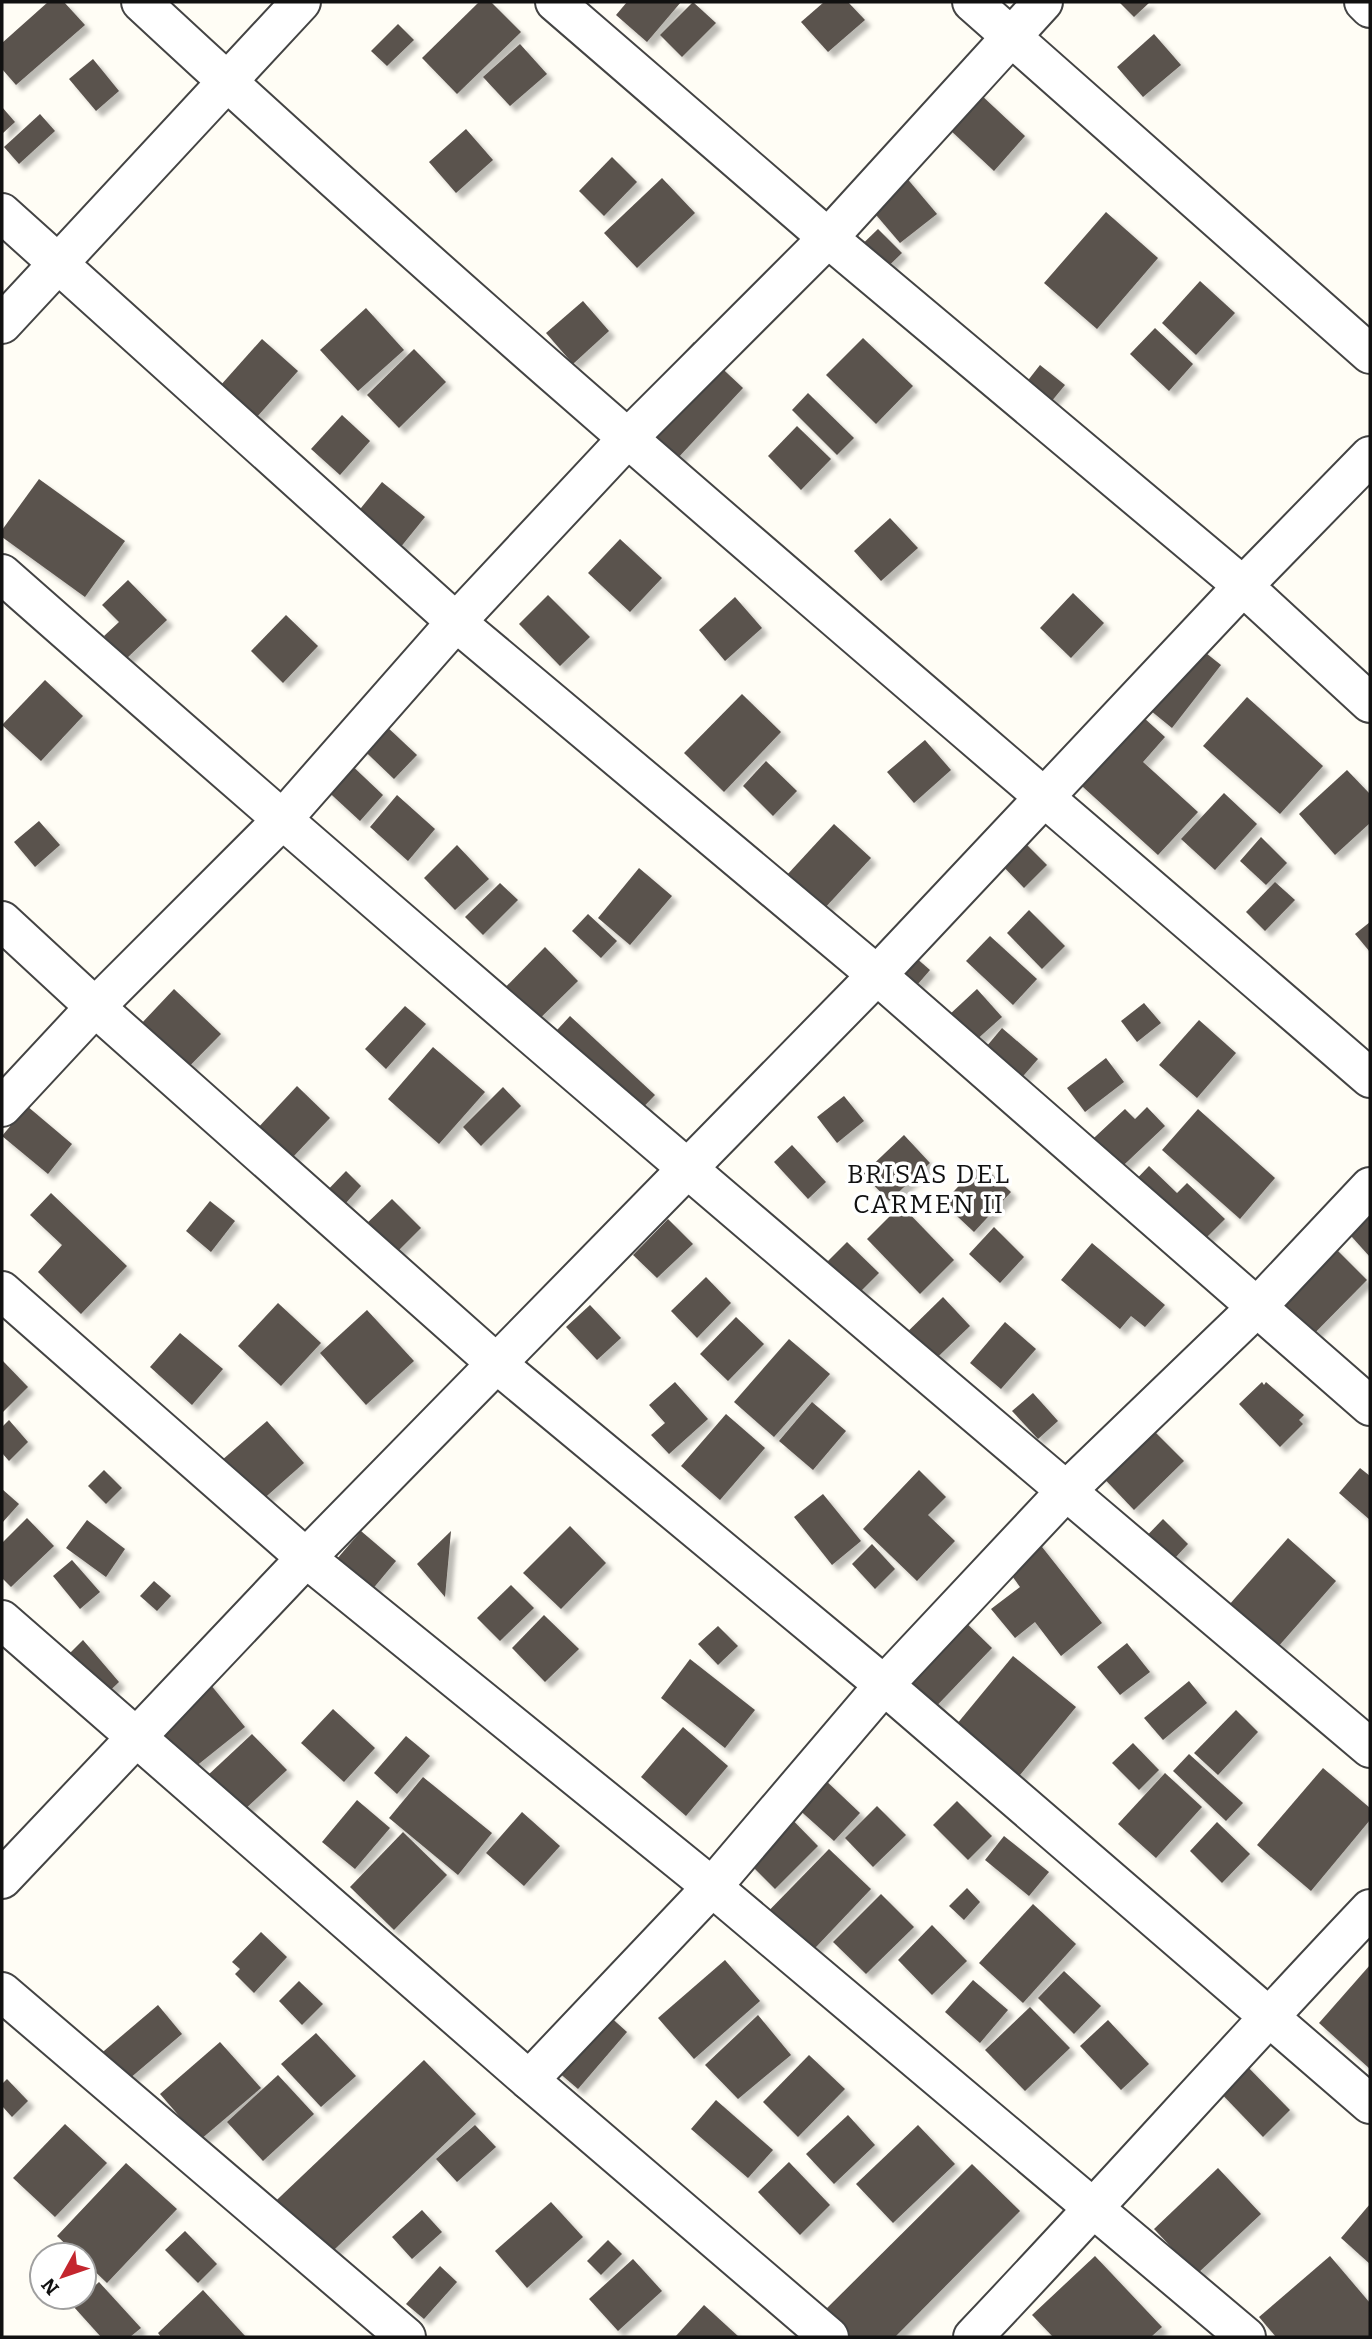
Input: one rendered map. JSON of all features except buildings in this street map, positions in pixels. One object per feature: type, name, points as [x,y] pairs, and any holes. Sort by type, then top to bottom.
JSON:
[{"type":"street","points":[[141,2],[627,439],[1370,1078]]},
{"type":"street","points":[[2,324],[301,2]]},
{"type":"street","points":[[555,2],[828,238],[1243,586],[1370,703]]},
{"type":"street","points":[[972,2],[1370,354]]},
{"type":"street","points":[[2,1107],[95,1007],[281,821],[456,622],[627,439],[828,238],[1043,2]]},
{"type":"street","points":[[1364,2],[1370,8]]},
{"type":"street","points":[[2,213],[456,622],[877,975],[1370,1406]]},
{"type":"street","points":[[2,1879],[306,1558],[877,975],[1243,586],[1370,456]]},
{"type":"street","points":[[2,574],[281,821],[687,1170],[1370,1748]]},
{"type":"street","points":[[2,921],[497,1364],[884,1685],[1370,2104]]},
{"type":"street","points":[[529,2080],[712,1887],[884,1685],[1066,1491],[1256,1308],[1370,1187]]},
{"type":"street","points":[[2,1291],[306,1558],[712,1887],[1246,2337]]},
{"type":"street","points":[[2,1620],[529,2080],[830,2337]]},
{"type":"street","points":[[973,2337],[1096,2208],[1268,2017],[1370,1909]]},
{"type":"street","points":[[2,1992],[406,2337]]},
{"type":"district","name":"BRISAS DEL CARMEN II","points":[[929,1189]]}]
